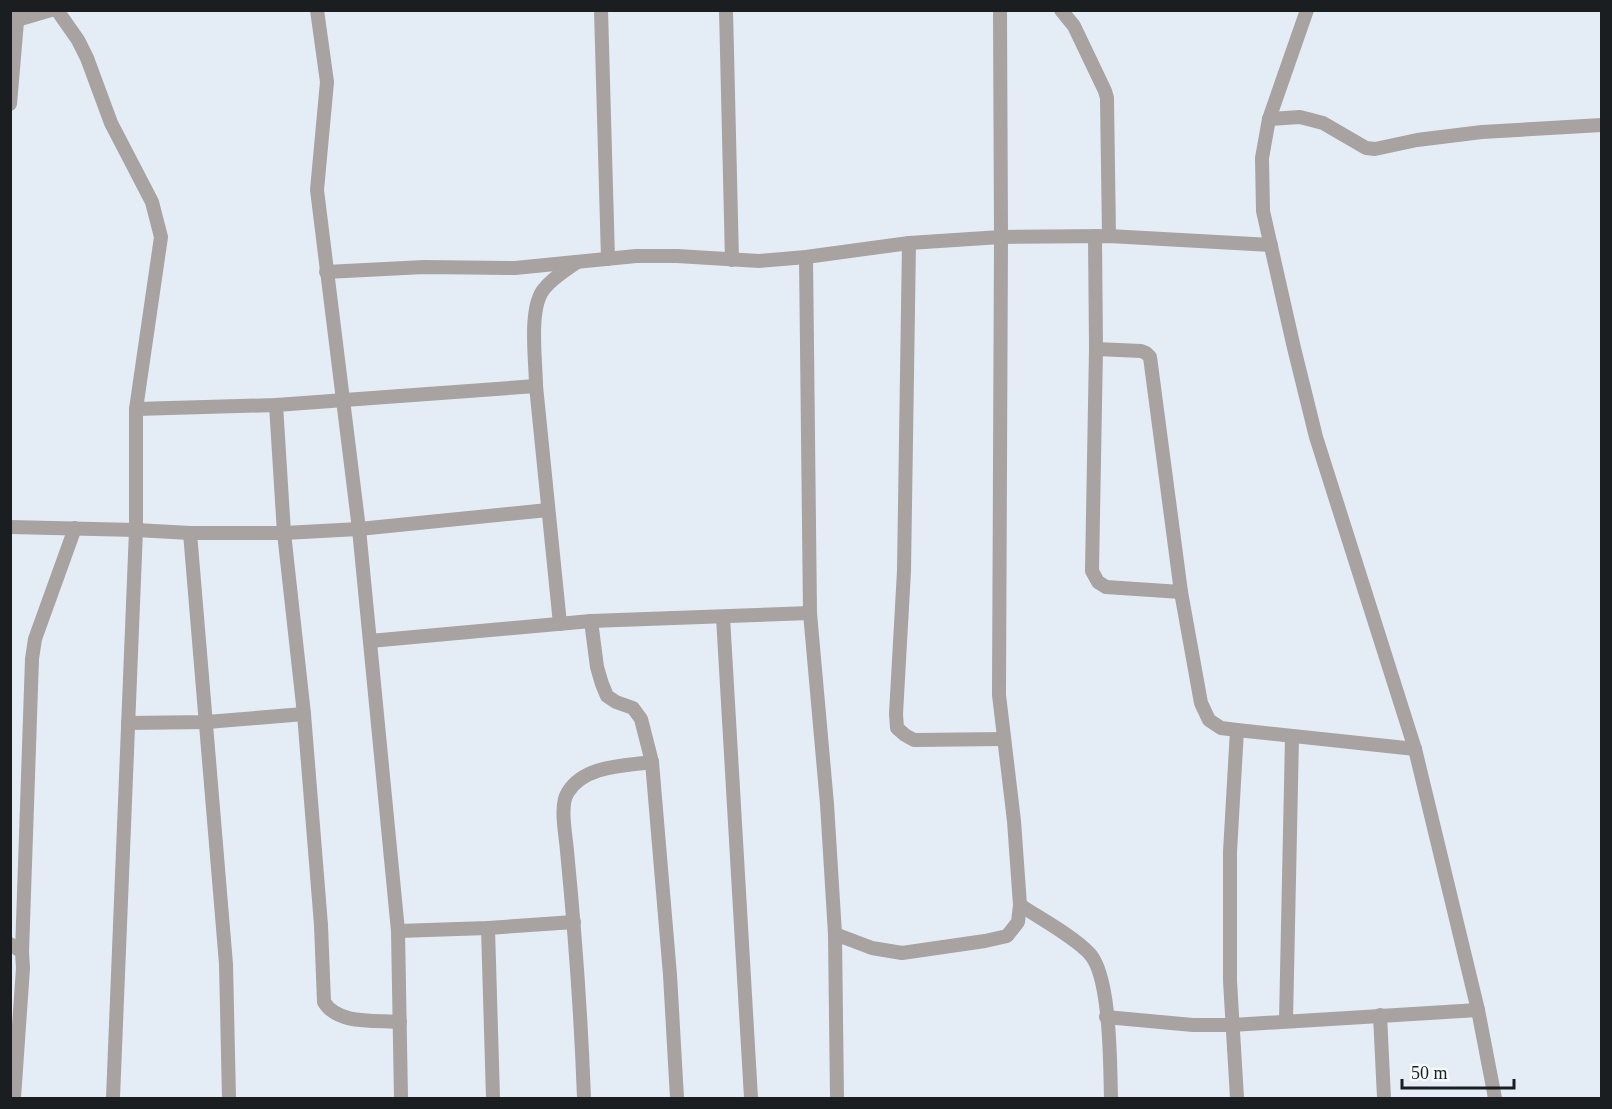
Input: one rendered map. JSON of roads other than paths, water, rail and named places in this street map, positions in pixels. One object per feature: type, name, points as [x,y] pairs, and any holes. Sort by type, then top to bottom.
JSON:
[{"type":"street","points":[[10,104],[18,15],[51,10]]},
{"type":"street","points":[[57,10],[78,40],[87,58],[111,123],[152,202],[161,237],[136,409],[136,530],[113,1098]]},
{"type":"street","points":[[317,10],[327,82],[317,190],[359,529],[398,932],[401,1098]]},
{"type":"street","points":[[601,10],[608,259]]},
{"type":"street","points":[[726,10],[732,260]]},
{"type":"street","points":[[835,934],[872,948],[902,953],[1007,936],[1017,922],[1020,904],[1013,811],[999,695],[1000,10]]},
{"type":"street","points":[[1061,10],[1074,26],[1107,98],[1096,349],[1092,571],[1098,582],[1106,587],[1181,592]]},
{"type":"street","points":[[1306,10],[1269,119],[1262,158],[1263,211],[1316,437],[1415,749],[1478,1010],[1495,1098]]},
{"type":"street","points":[[1269,119],[1300,117],[1323,123],[1366,148],[1375,149],[1417,140],[1482,132],[1602,125]]},
{"type":"street","points":[[326,272],[424,267],[514,268],[670,256],[759,261],[909,243],[1001,237],[1102,236],[1271,245]]},
{"type":"street","points":[[909,243],[904,571],[897,728],[914,740],[1004,739]]},
{"type":"street","points":[[806,257],[810,614],[827,804],[835,934],[837,1098]]},
{"type":"street","points":[[560,624],[536,386],[535,337],[537,304],[545,287],[577,262]]},
{"type":"street","points":[[1096,349],[1141,351],[1150,357],[1181,592],[1201,702],[1209,720],[1221,728],[1415,749]]},
{"type":"street","points":[[136,409],[276,405],[536,386]]},
{"type":"street","points":[[276,405],[284,533],[304,714],[321,925],[324,1002],[330,1012],[345,1018],[400,1022]]},
{"type":"street","points":[[10,527],[190,533],[284,533],[359,529],[548,510]]},
{"type":"street","points":[[14,1098],[23,968],[16,948],[32,660],[35,639],[75,528]]},
{"type":"street","points":[[190,533],[226,964],[229,1098]]},
{"type":"street","points":[[370,641],[591,621],[810,614]]},
{"type":"street","points":[[723,616],[751,1098]]},
{"type":"street","points":[[591,621],[597,668],[607,696],[633,708],[641,719],[652,762],[670,975],[677,1098]]},
{"type":"street","points":[[128,723],[207,722],[304,714]]},
{"type":"street","points":[[1237,730],[1230,852],[1230,981],[1237,1098]]},
{"type":"street","points":[[1286,1020],[1292,737]]},
{"type":"street","points":[[584,1098],[574,921],[563,812],[567,793],[583,777],[604,769],[652,762]]},
{"type":"street","points":[[1020,904],[1091,954],[1101,975],[1110,1048],[1111,1098]]},
{"type":"street","points":[[398,932],[574,921]]},
{"type":"street","points":[[488,928],[493,1098]]},
{"type":"street","points":[[1106,1017],[1193,1025],[1478,1010]]},
{"type":"street","points":[[1380,1015],[1384,1098]]}]
